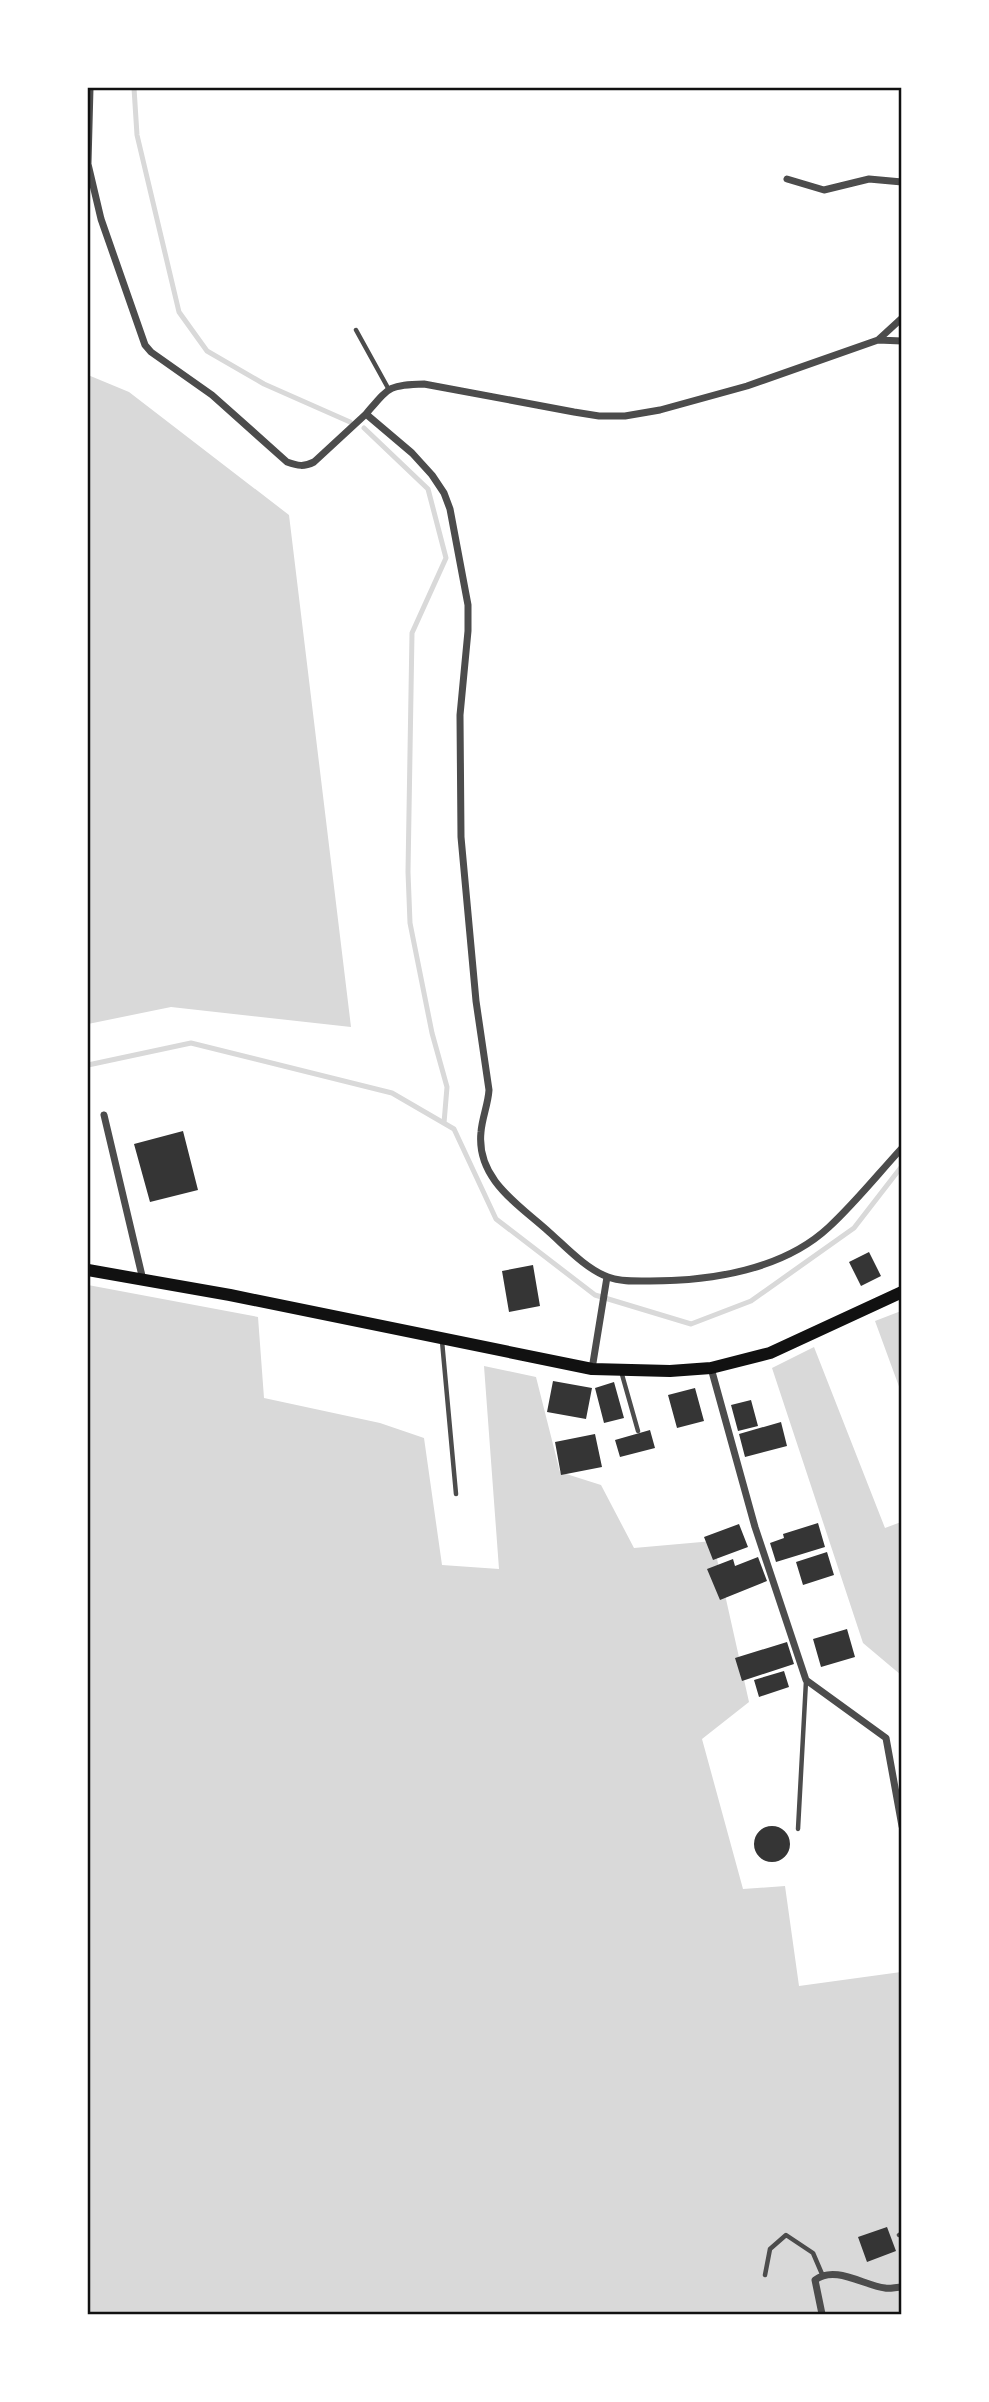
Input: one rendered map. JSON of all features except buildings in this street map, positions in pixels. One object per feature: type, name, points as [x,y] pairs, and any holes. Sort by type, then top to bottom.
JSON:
[{"type":"main road","points":[[88,1270],[230,1295],[592,1369],[621,1370],[688,1371],[770,1353],[901,1292]]},
{"type":"street","points":[[90,88],[88,164],[101,219],[145,345],[212,395],[288,462],[297,466],[314,462],[366,414],[388,388],[402,384],[424,384],[599,416],[625,416],[660,410],[747,386],[878,340],[901,341]]},
{"type":"street","points":[[787,179],[824,190],[869,179],[882,178],[901,182]]},
{"type":"street","points":[[878,340],[901,318]]},
{"type":"street","points":[[366,414],[412,453],[444,493],[450,509],[467,605],[468,631],[460,715],[461,837],[476,1001],[489,1090],[480,1150],[486,1171],[497,1186],[555,1237],[607,1277],[646,1281],[708,1278],[759,1266],[807,1244],[829,1227],[901,1148]]},
{"type":"street","points":[[104,1115],[143,1280]]},
{"type":"street","points":[[592,1369],[607,1277]]},
{"type":"street","points":[[711,1368],[755,1527],[806,1680],[886,1738],[901,1826]]},
{"type":"street","points":[[822,2315],[815,2280],[822,2274],[834,2274],[885,2288],[901,2287]]},
{"type":"lane","points":[[356,330],[388,388]]},
{"type":"lane","points":[[442,1340],[456,1494]]},
{"type":"lane","points":[[621,1370],[638,1431]]},
{"type":"lane","points":[[798,1829],[806,1680]]},
{"type":"lane","points":[[765,2274],[766,2257],[770,2249],[786,2235],[813,2253],[822,2274]]},
{"type":"shaded area","points":[[88,375],[129,392],[289,515],[351,1027],[171,1007],[88,1024]]},
{"type":"shaded area","points":[[88,1285],[258,1317],[264,1398],[380,1423],[424,1438],[442,1565],[499,1569],[484,1366],[536,1377],[560,1472],[601,1485],[634,1548],[713,1541],[749,1702],[702,1739],[743,1889],[785,1886],[799,1986],[901,1972],[901,2314],[88,2314]]},
{"type":"shaded area","points":[[901,1311],[901,1392],[875,1321]]},
{"type":"shaded area","points":[[814,1347],[885,1528],[901,1522],[901,1675],[863,1643],[772,1368]]},
{"type":"waterway","points":[[134,88],[137,135],[179,312],[207,351],[264,384],[350,422]]},
{"type":"waterway","points":[[364,428],[428,489],[446,558],[412,633],[408,872],[410,923],[432,1033],[447,1087],[444,1123]]},
{"type":"waterway","points":[[88,1065],[191,1043],[392,1093],[454,1129],[496,1219],[595,1295],[691,1324],[751,1301],[854,1228],[902,1166]]}]
